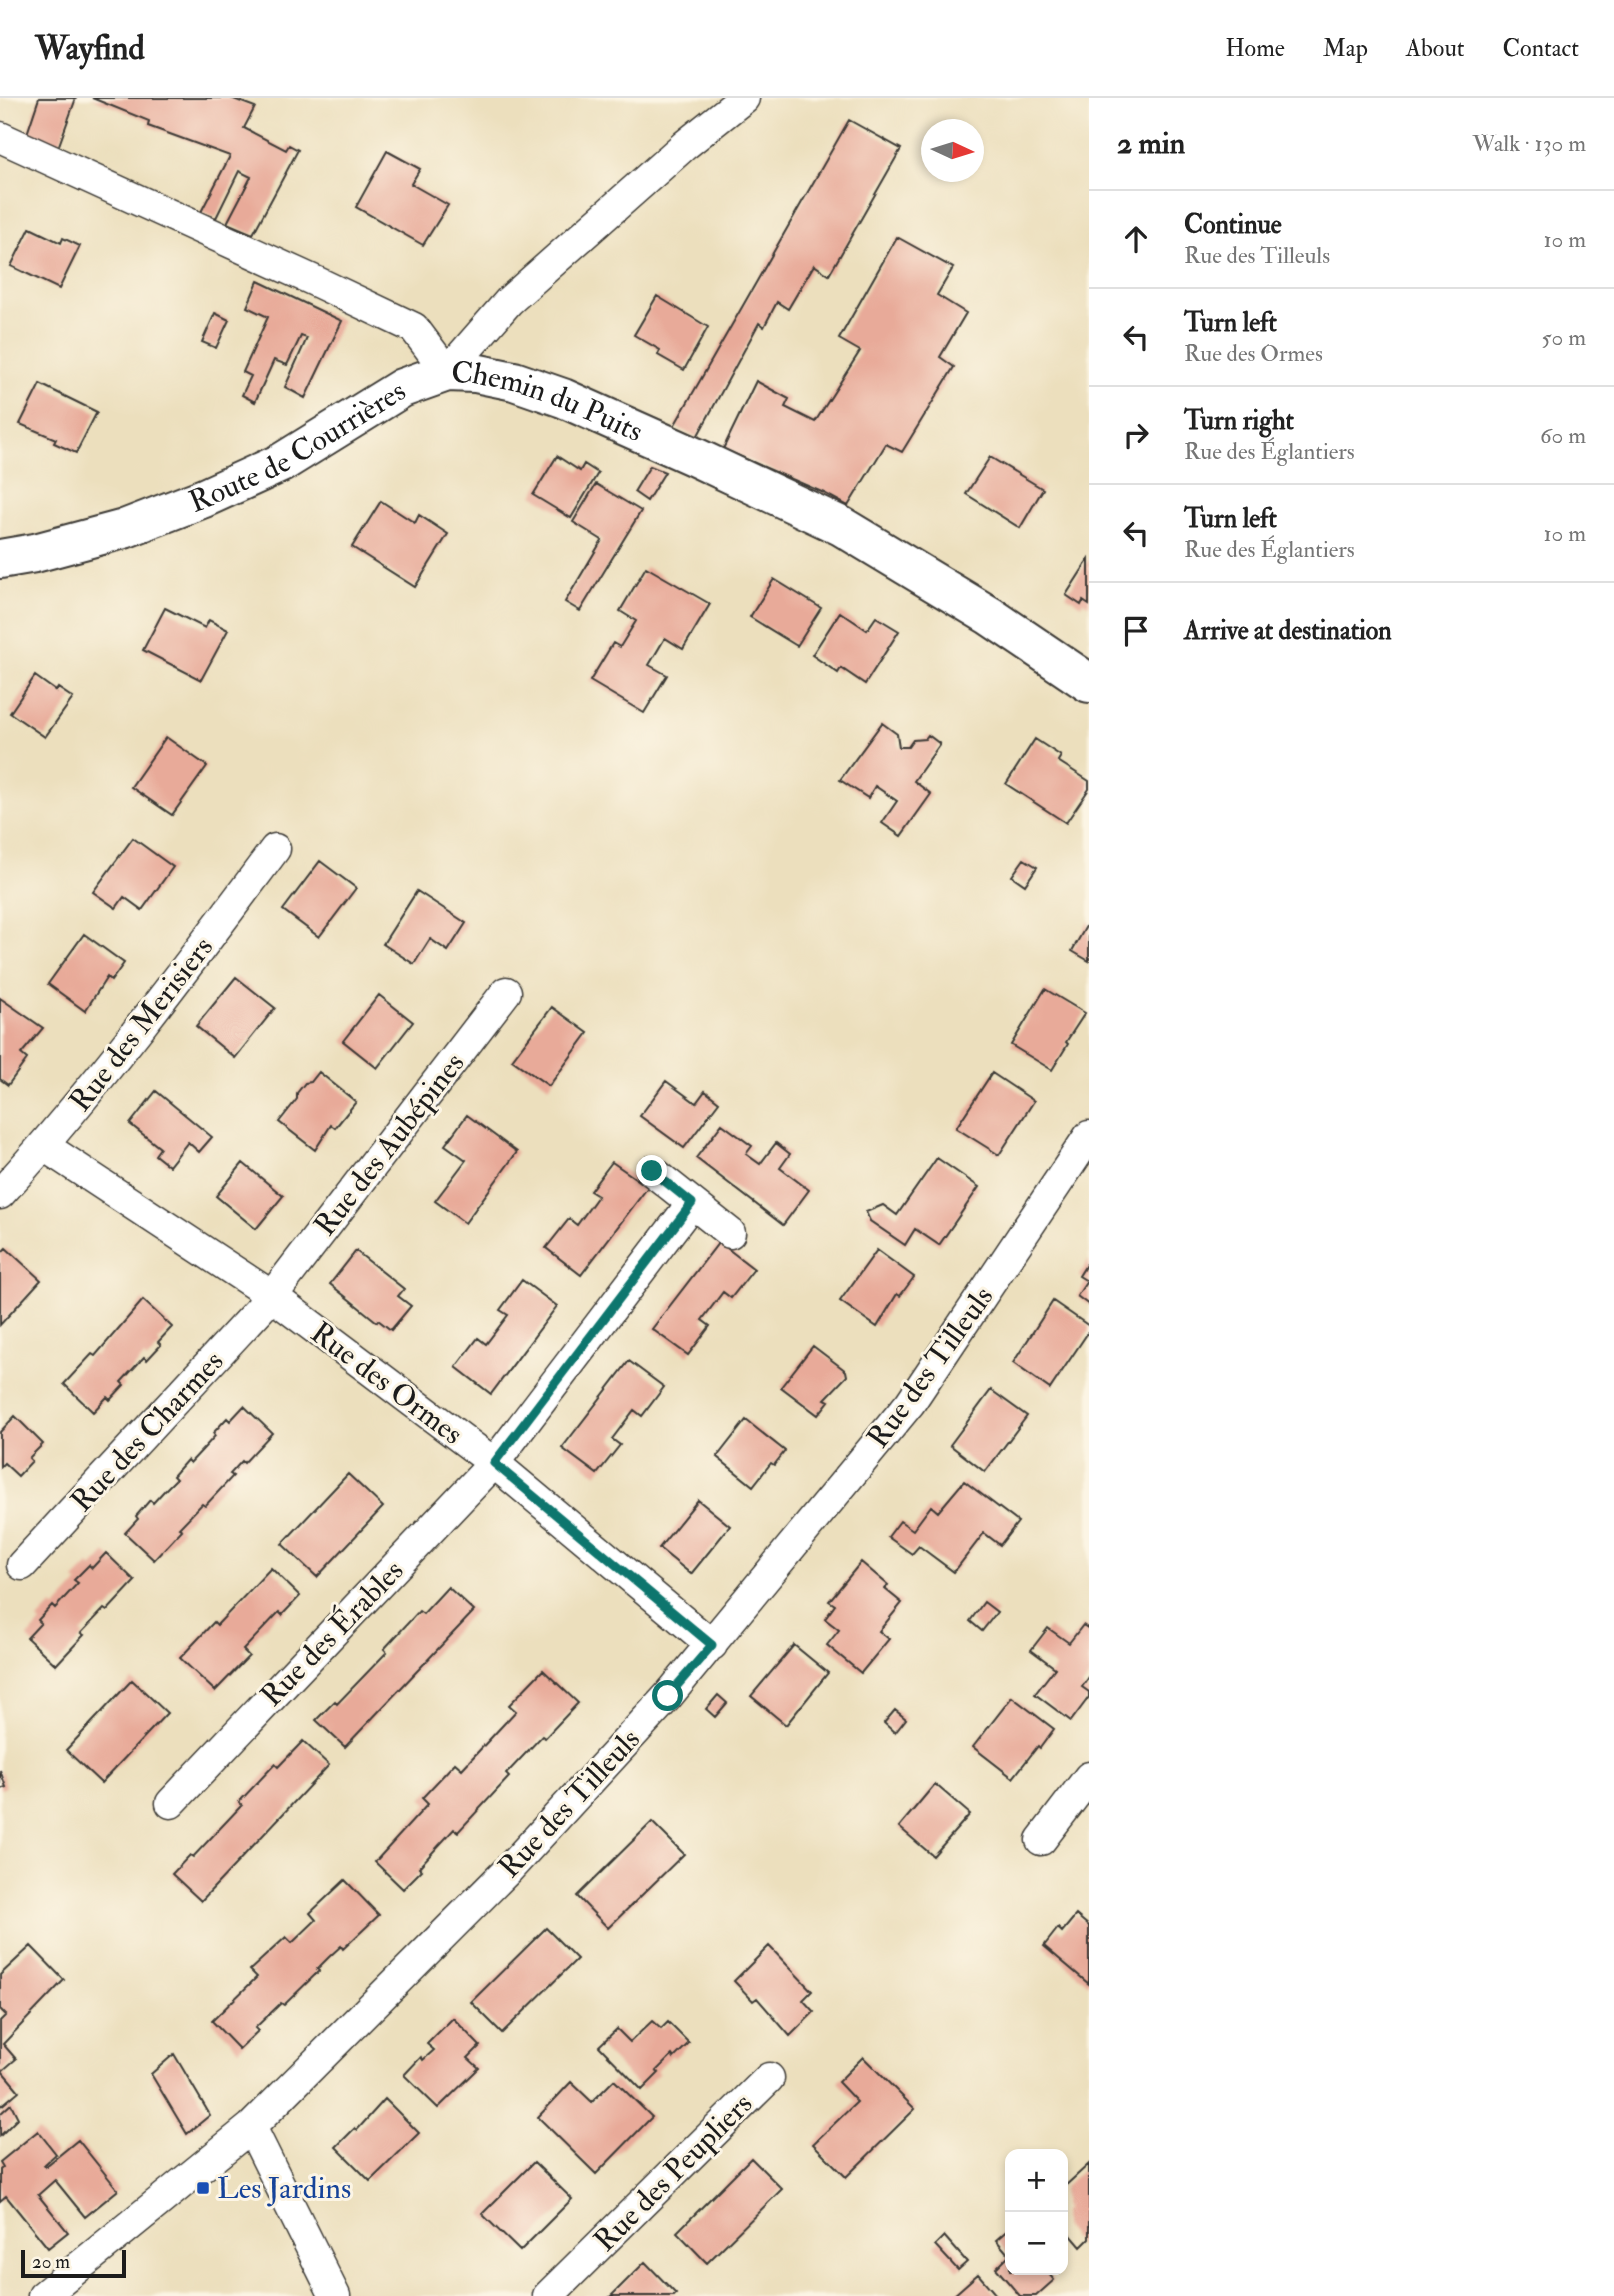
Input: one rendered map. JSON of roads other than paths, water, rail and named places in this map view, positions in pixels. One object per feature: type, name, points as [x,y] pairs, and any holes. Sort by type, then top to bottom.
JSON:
[{"type":"street","name":"Route de Courrières","points":[[0,559],[35,553],[124,529],[204,498],[281,463],[402,388],[447,372],[509,301],[685,145],[744,98]]},
{"type":"street","name":"Chemin du Puits","points":[[0,137],[414,328],[447,372],[475,373],[514,381],[563,398],[841,526],[970,603],[1089,683]]},
{"type":"street","name":"Rue des Merisiers","points":[[0,1194],[44,1146],[173,986],[275,849]]},
{"type":"street","name":"Rue des Aubépines","points":[[272,1296],[506,992]]},
{"type":"street","name":"Rue des Tilleuls","points":[[43,2296],[251,2127],[508,1870],[712,1645],[910,1403],[1089,1136]]},
{"type":"street","name":"Rue des Ormes","points":[[44,1146],[272,1296],[494,1463],[712,1645]]},
{"type":"street","points":[[652,1171],[730,1233]]},
{"type":"street","name":"Rue des Érables","points":[[171,1803],[494,1463],[692,1203]]},
{"type":"street","name":"Rue des Charmes","points":[[22,1565],[272,1296]]},
{"type":"street","points":[[1041,1840],[1089,1777]]},
{"type":"street","name":"Rue des Peupliers","points":[[548,2296],[769,2078]]},
{"type":"street","points":[[251,2127],[335,2296]]},
{"type":"place","name":"Les Jardins","points":[[203,2188]]}]
